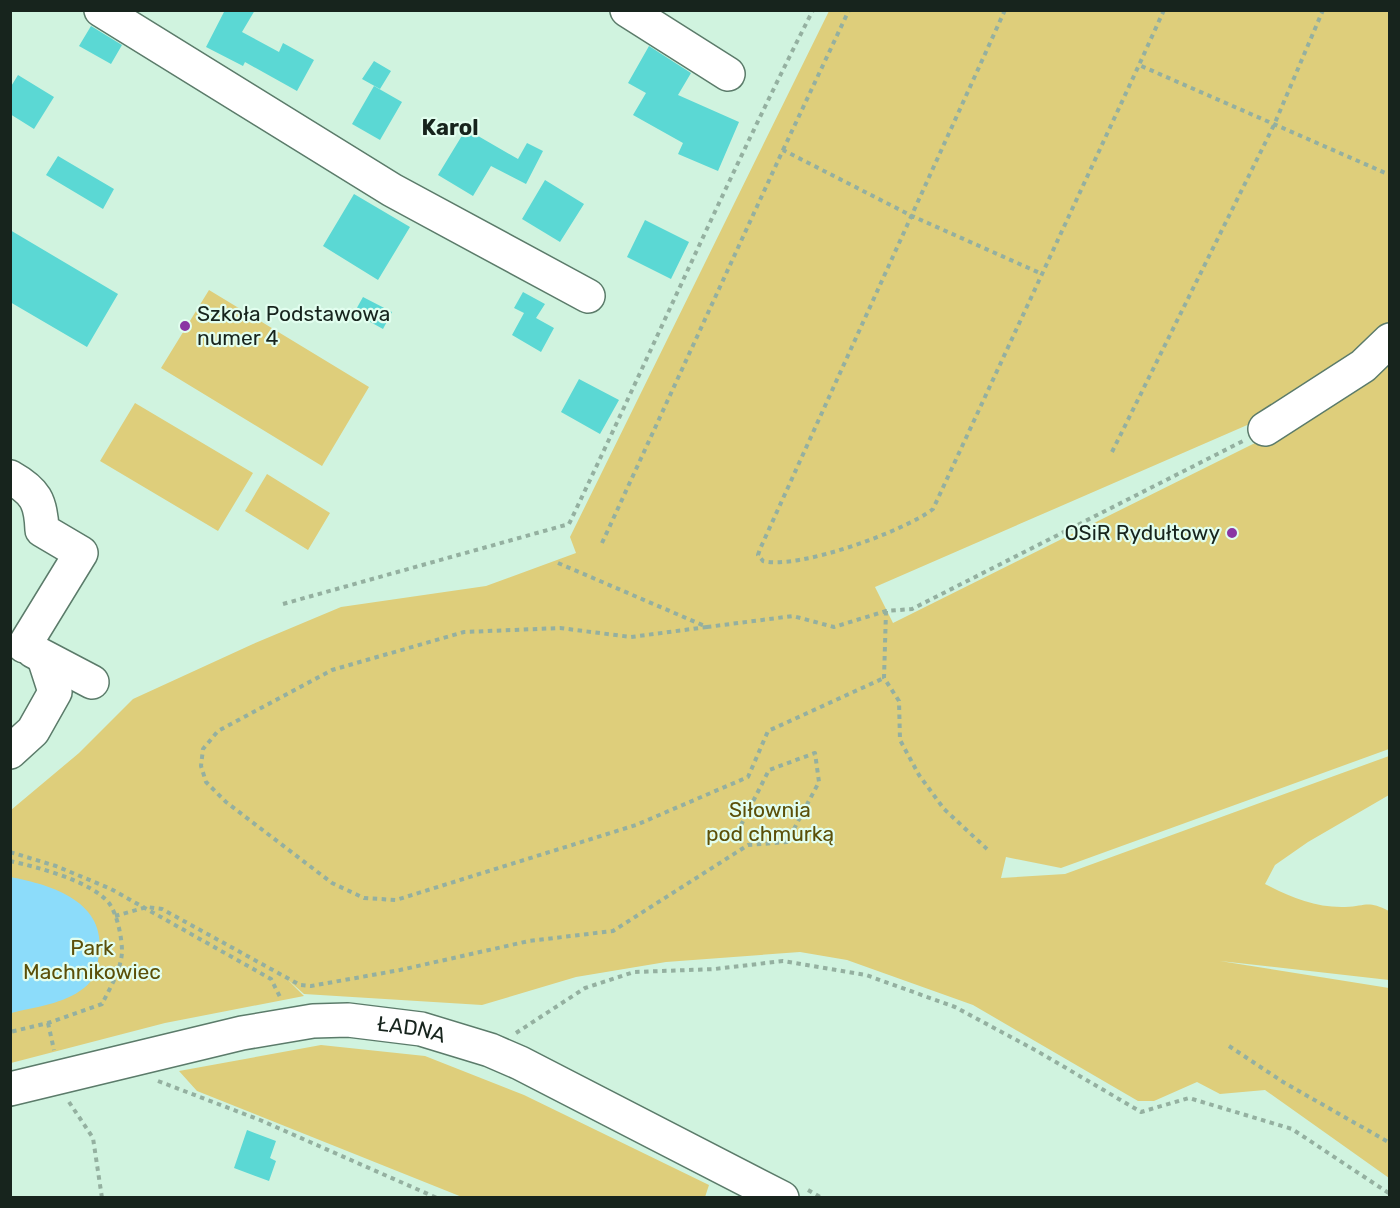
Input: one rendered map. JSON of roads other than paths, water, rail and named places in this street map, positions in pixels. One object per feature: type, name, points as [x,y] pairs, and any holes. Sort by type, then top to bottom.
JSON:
[{"type":"street","points":[[101,10],[392,190],[588,296]]},
{"type":"street","points":[[627,10],[728,74]]},
{"type":"street","points":[[1265,429],[1363,366],[1389,340]]},
{"type":"street","points":[[10,477],[27,486],[36,496],[42,530],[81,553],[26,647]]},
{"type":"street","points":[[26,647],[92,682]]},
{"type":"street","points":[[10,752],[33,731],[55,692],[26,647]]},
{"type":"street","name":"ŁADNA","points":[[10,1089],[276,1026],[313,1021],[348,1020],[421,1029],[490,1050],[519,1063],[782,1197]]},
{"type":"water","points":[[10,877],[43,885],[74,899],[86,909],[95,922],[99,937],[96,969],[91,981],[84,988],[68,998],[11,1013]]},
{"type":"place","name":"Szkoła Podstawowa numer 4","points":[[185,326]]},
{"type":"place","name":"OSiR Rydułtowy","points":[[1232,533]]},
{"type":"district","name":"Karol","points":[[450,127]]},
{"type":"park label","name":"Siłownia pod chmurką","points":[[770,822]]},
{"type":"park label","name":"Park Machnikowiec","points":[[92,960]]}]
